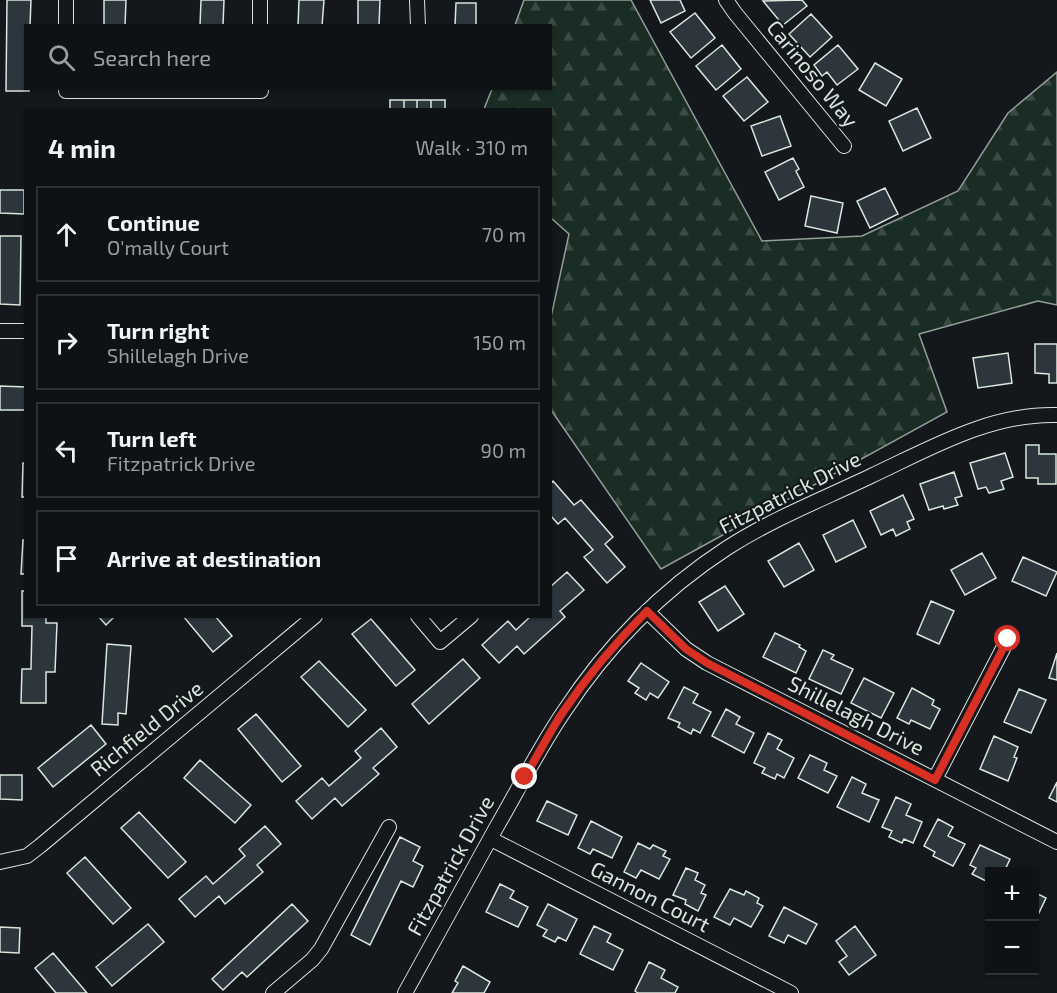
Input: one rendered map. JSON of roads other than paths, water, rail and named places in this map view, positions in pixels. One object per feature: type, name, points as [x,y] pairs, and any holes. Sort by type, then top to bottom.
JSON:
[{"type":"street","points":[[66,0],[66,24]]},
{"type":"street","points":[[260,0],[261,24]]},
{"type":"street","points":[[417,0],[418,24]]},
{"type":"street","name":"Carinoso Way","points":[[726,0],[819,118],[844,146]]},
{"type":"street","points":[[66,90],[261,90]]},
{"type":"street","points":[[0,331],[24,331]]},
{"type":"street","name":"Fitzpatrick Drive","points":[[405,993],[562,714],[602,658],[647,611],[728,547],[785,516],[938,444],[973,430],[998,422],[1022,418],[1057,416]]},
{"type":"street","name":"Shillelagh Drive","points":[[647,611],[686,649],[707,663],[1057,842]]},
{"type":"street","name":"Richfield Drive","points":[[0,862],[27,856],[40,846],[313,618]]},
{"type":"street","points":[[420,618],[440,642],[469,618]]},
{"type":"street","points":[[935,780],[1008,639]]},
{"type":"street","points":[[273,993],[312,960],[321,949],[389,827]]},
{"type":"street","name":"Gannon Court","points":[[491,839],[791,993]]}]
